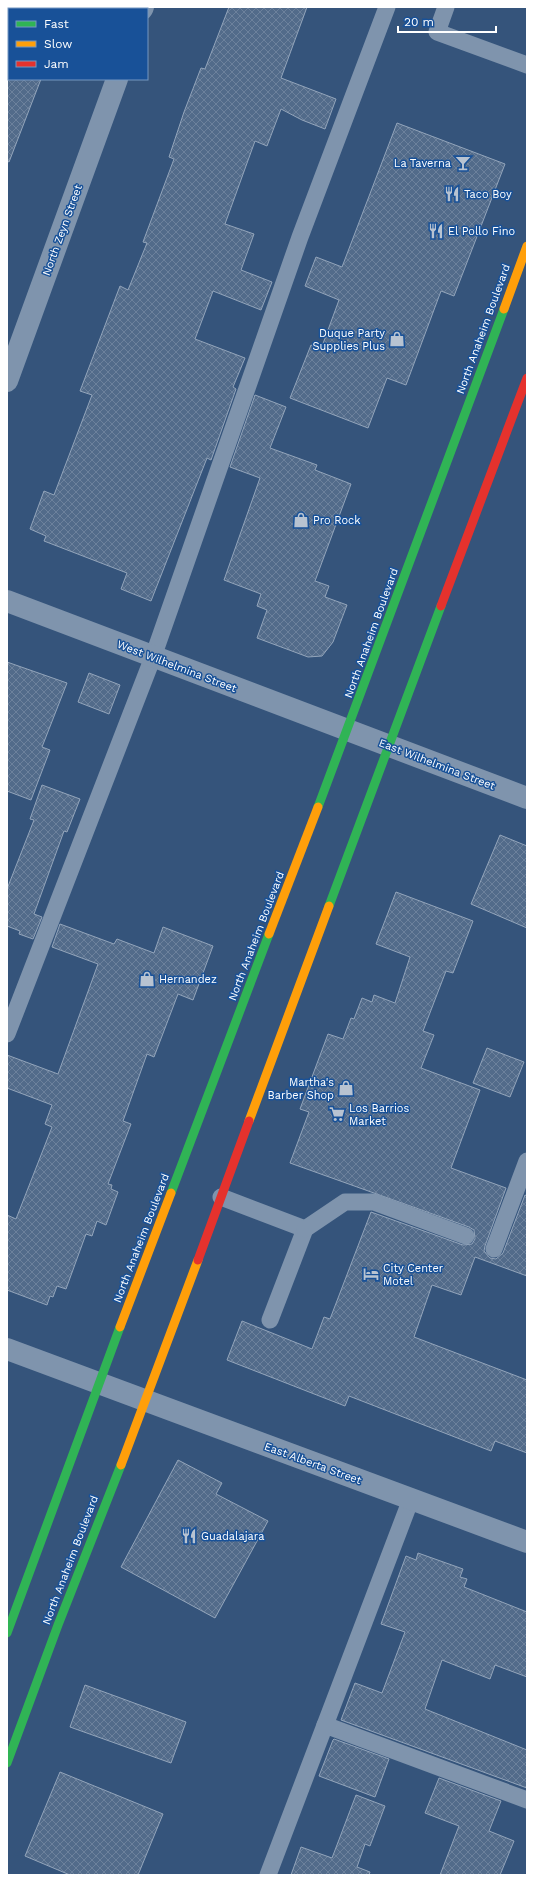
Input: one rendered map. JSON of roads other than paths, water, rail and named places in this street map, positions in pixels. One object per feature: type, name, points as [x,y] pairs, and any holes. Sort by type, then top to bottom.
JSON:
[{"type":"main road","name":"North Anaheim Boulevard","points":[[7,1633],[99,1383],[347,730],[527,246]]},
{"type":"main road","name":"North Anaheim Boulevard","points":[[7,1763],[58,1624],[146,1401],[388,746],[527,378]]},
{"type":"street","name":"North Zeyn Street","points":[[7,381],[117,80]]},
{"type":"street","name":"West Wilhelmina Street","points":[[7,602],[347,730]]},
{"type":"street","name":"East Wilhelmina Street","points":[[347,730],[527,798]]},
{"type":"street","name":"East Alberta Street","points":[[7,1349],[527,1542]]},
{"type":"lane","points":[[7,1034],[153,657],[300,237],[387,7]]},
{"type":"lane","points":[[446,7],[437,32],[527,65]]},
{"type":"lane","points":[[494,1249],[527,1161]]},
{"type":"lane","points":[[222,1197],[305,1229]]},
{"type":"lane","points":[[270,1320],[305,1229],[345,1202],[374,1202],[466,1236]]},
{"type":"lane","points":[[268,1875],[412,1499]]},
{"type":"lane","points":[[325,1725],[527,1800]]},
{"type":"place","name":"La Taverna","points":[[463,163]]},
{"type":"place","name":"Taco Boy","points":[[452,194]]},
{"type":"place","name":"El Pollo Fino","points":[[436,231]]},
{"type":"place","name":"Duque Party Supplies Plus","points":[[397,339]]},
{"type":"place","name":"Pro Rock","points":[[301,520]]},
{"type":"place","name":"Hernandez","points":[[147,979]]},
{"type":"place","name":"Martha's Barber Shop","points":[[346,1088]]},
{"type":"place","name":"Los Barrios Market","points":[[337,1114]]},
{"type":"place","name":"City Center Motel","points":[[371,1274]]},
{"type":"place","name":"Guadalajara","points":[[189,1536]]}]
